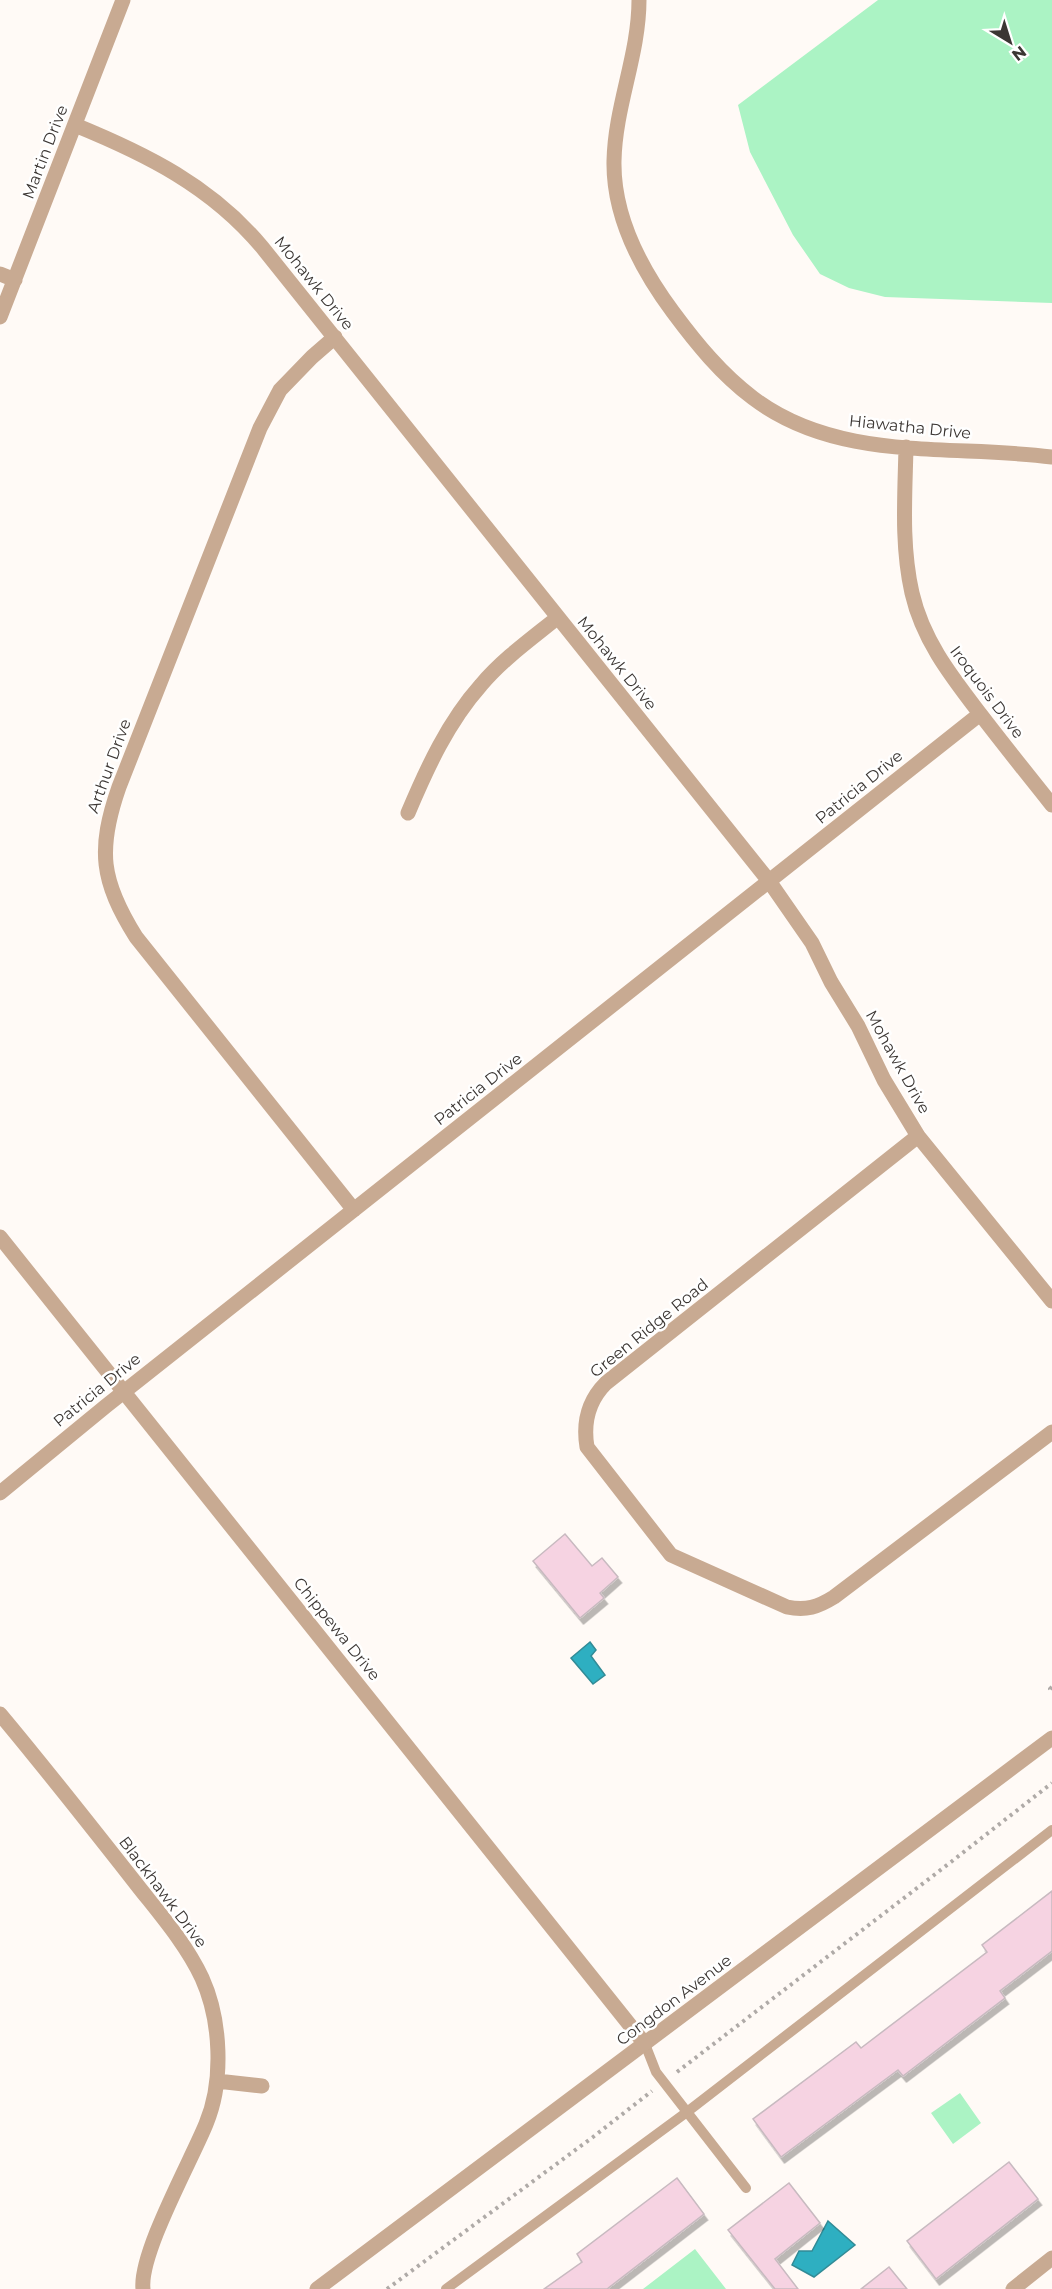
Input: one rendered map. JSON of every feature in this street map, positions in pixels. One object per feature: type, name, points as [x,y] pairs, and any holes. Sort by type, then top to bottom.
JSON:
[{"type":"street","name":"Martin Drive","points":[[0,317],[123,0]]},
{"type":"street","name":"Hiawatha Drive","points":[[639,0],[635,50],[624,88],[614,162],[624,220],[645,271],[709,358],[759,402],[791,422],[824,434],[850,440],[906,447],[1052,458]]},
{"type":"street","name":"Mohawk Drive","points":[[75,125],[135,150],[167,167],[217,203],[257,241],[769,881],[812,943],[831,982],[858,1026],[884,1080],[918,1136],[1052,1301]]},
{"type":"street","points":[[0,274],[15,280]]},
{"type":"street","name":"Arthur Drive","points":[[335,337],[280,390],[260,428],[118,787],[109,816],[105,849],[108,880],[113,895],[136,937],[354,1210]]},
{"type":"street","name":"Iroquois Drive","points":[[906,447],[904,533],[912,593],[923,629],[943,665],[1052,805]]},
{"type":"street","points":[[408,813],[429,765],[472,696],[503,662],[558,618]]},
{"type":"street","name":"Patricia Drive","points":[[0,1493],[124,1392],[980,714]]},
{"type":"street","name":"Green Ridge Road","points":[[918,1136],[606,1383],[588,1410],[585,1434],[587,1447],[671,1555],[787,1607],[799,1610],[817,1606],[834,1597],[1052,1432]]},
{"type":"street","name":"Chippewa Drive","points":[[0,1237],[645,2044]]},
{"type":"street","name":"Blackhawk Drive","points":[[0,1714],[76,1806],[186,1948],[202,1978],[211,2003],[217,2043],[217,2081],[207,2122],[150,2253],[143,2289]]},
{"type":"street","name":"Congdon Avenue","points":[[316,2289],[1051,1741]]},
{"type":"street","points":[[217,2081],[262,2086]]},
{"type":"street","points":[[1013,2289],[1052,2258]]},
{"type":"lane","points":[[446,2289],[687,2112],[1052,1830]]},
{"type":"lane","points":[[645,2044],[656,2072],[746,2188]]},
{"type":"path","points":[[1052,1687],[1050,1689],[1052,1692]]},
{"type":"path","points":[[677,2072],[1052,1783]]},
{"type":"path","points":[[387,2289],[652,2091]]},
{"type":"green space","points":[[878,0],[1052,0],[1052,303],[885,297],[849,288],[820,274],[793,235],[750,152],[738,105]]},
{"type":"green space","points":[[960,2093],[981,2123],[953,2144],[931,2113]]},
{"type":"green space","points":[[695,2249],[726,2289],[643,2289]]},
{"type":"water","points":[[590,1642],[596,1650],[591,1656],[605,1675],[593,1684],[571,1658]]},
{"type":"water","points":[[828,2221],[855,2245],[814,2277],[792,2265],[799,2251],[812,2251]]},
{"type":"building","points":[[565,1534],[592,1566],[602,1558],[618,1577],[600,1593],[604,1598],[580,1618],[533,1561]]},
{"type":"building","points":[[1052,1891],[1052,1951],[1000,1991],[1005,1998],[903,2076],[898,2070],[781,2157],[753,2119],[856,2042],[861,2048],[987,1952],[982,1945]]},
{"type":"building","points":[[1009,2162],[1038,2199],[936,2279],[907,2241]]},
{"type":"building","points":[[677,2178],[704,2214],[607,2289],[544,2289],[582,2262],[577,2254]]},
{"type":"building","points":[[789,2183],[820,2223],[775,2259],[798,2289],[775,2289],[728,2230]]},
{"type":"building","points":[[889,2267],[907,2289],[861,2289]]}]
